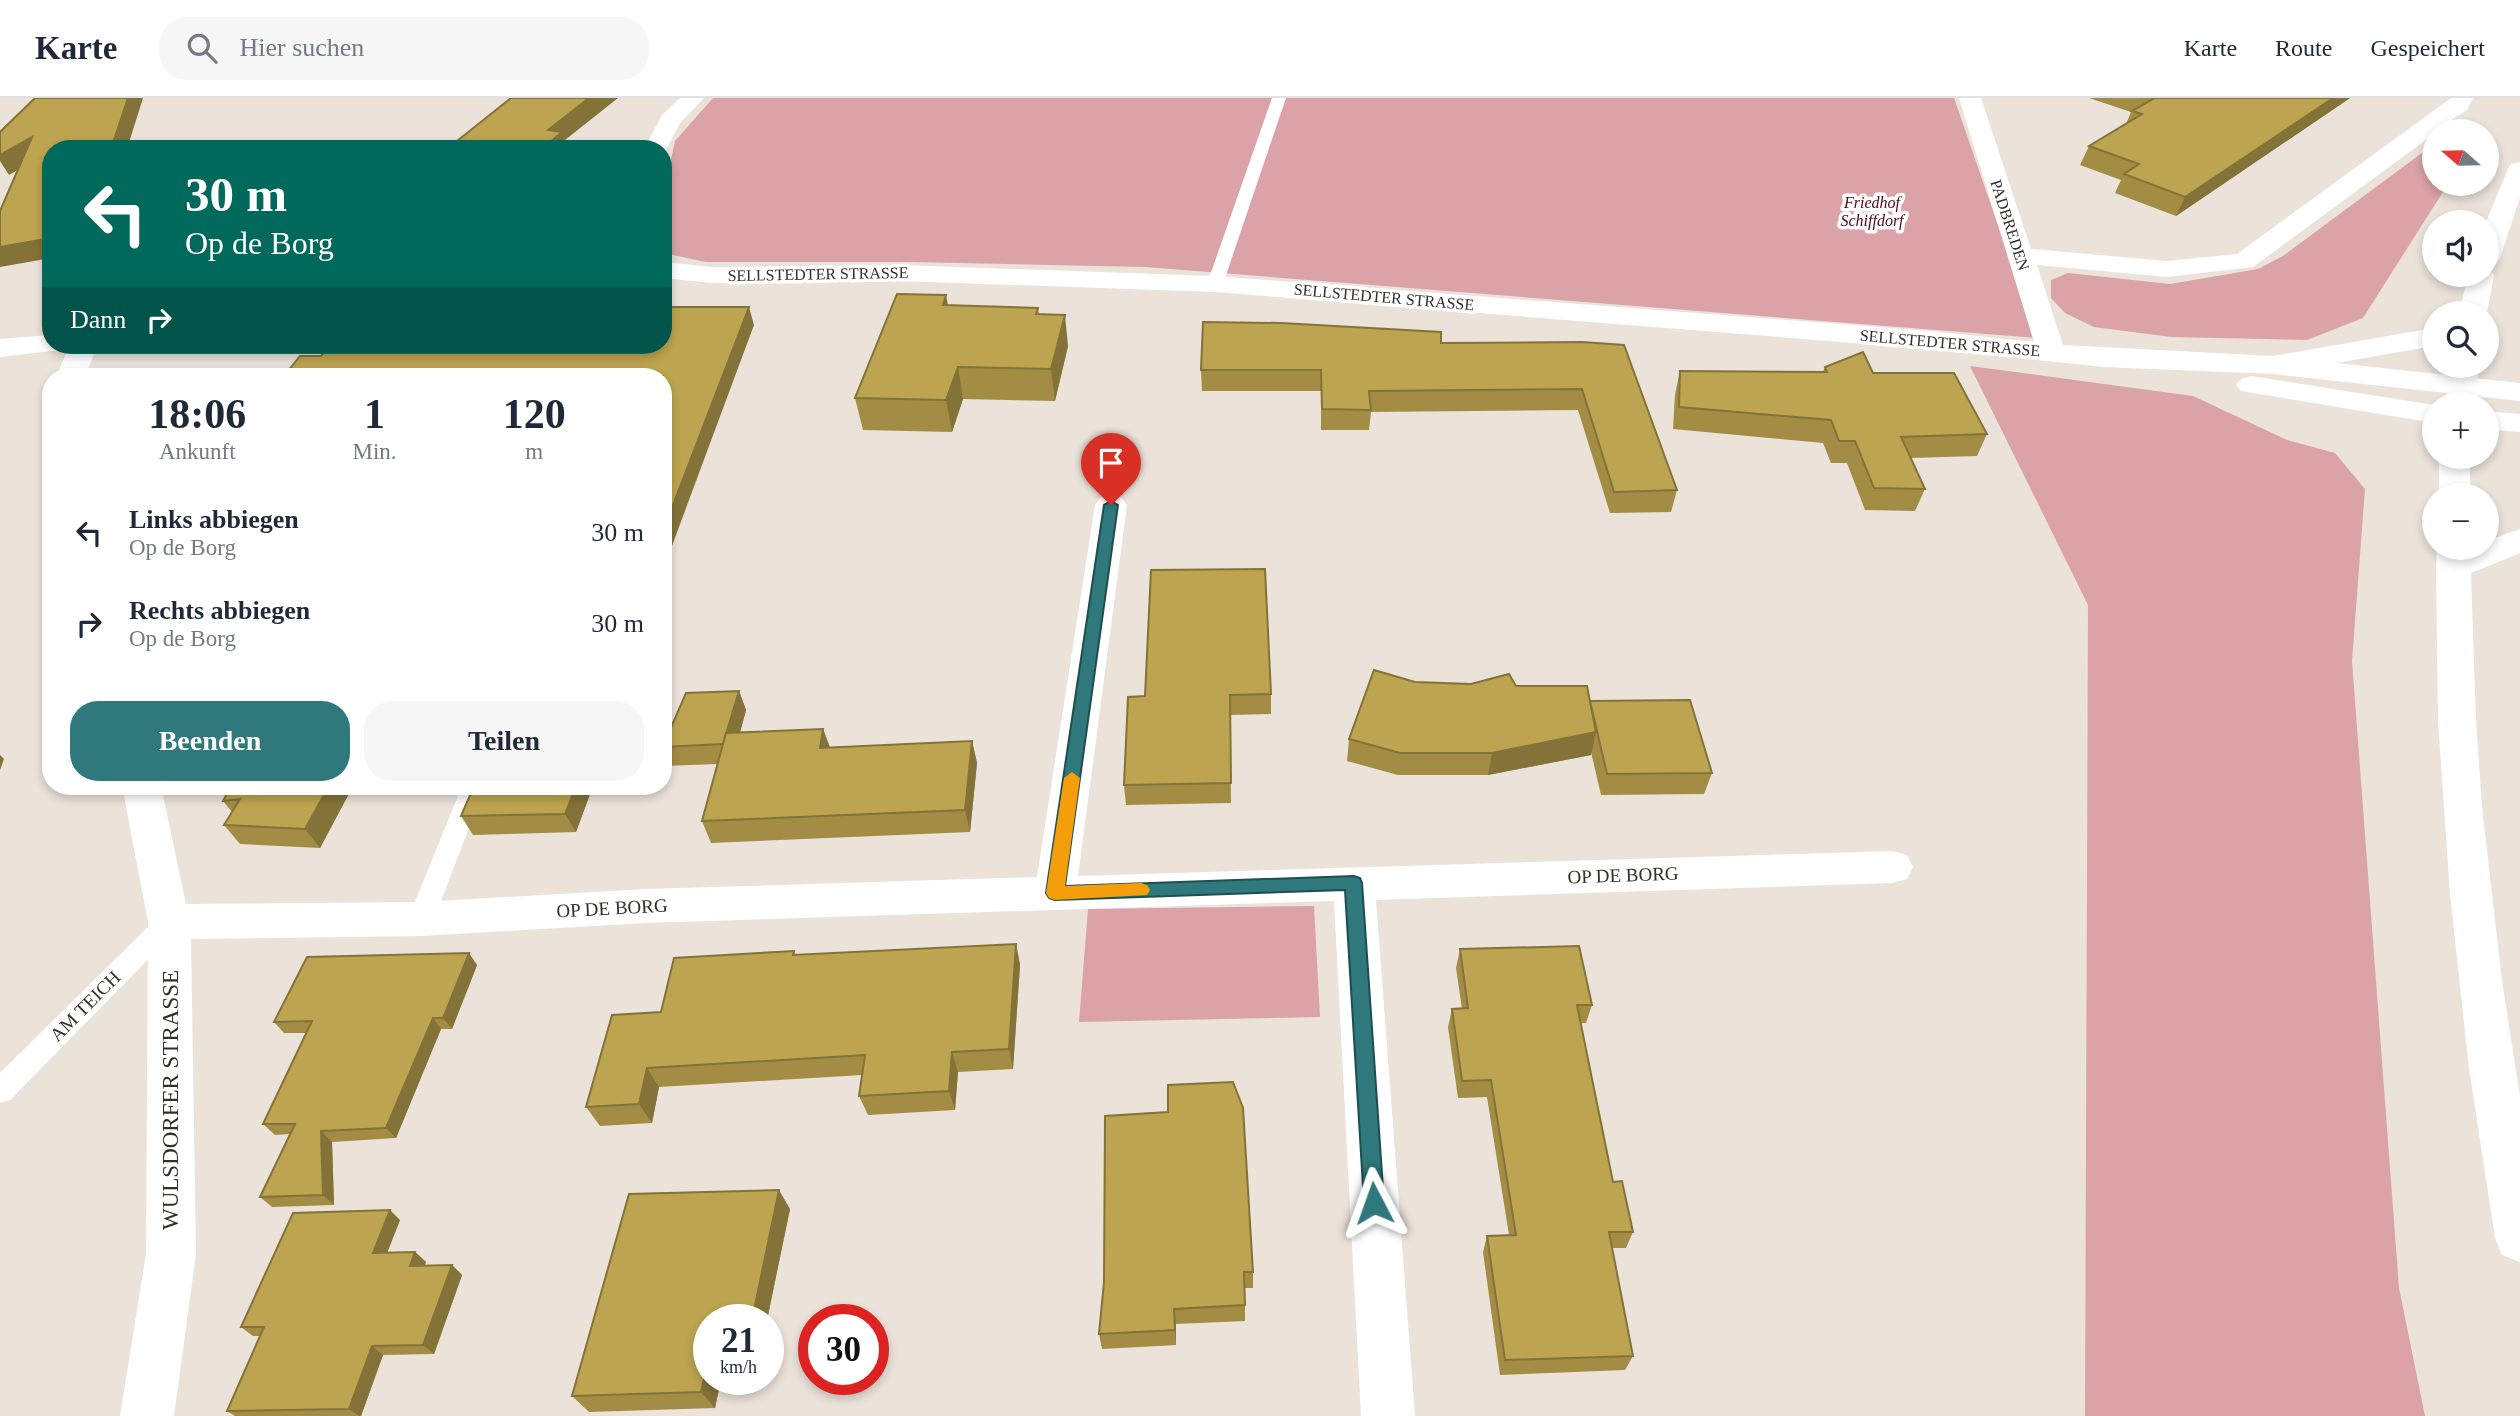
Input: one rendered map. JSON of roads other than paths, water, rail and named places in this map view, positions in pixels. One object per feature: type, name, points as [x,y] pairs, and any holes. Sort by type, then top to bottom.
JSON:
[{"type":"street","points":[[660,140],[670,120],[693,98]]},
{"type":"street","name":"PADBREDEN","points":[[1970,98],[2051,352]]},
{"type":"street","points":[[2020,256],[2167,270],[2244,261],[2459,105],[2462,98]]},
{"type":"street","points":[[2499,221],[2520,169]]},
{"type":"street","name":"SELLSTEDTER STRASSE","points":[[672,271],[713,275],[899,273],[1215,284],[1930,340],[2104,358],[2273,365],[2520,392]]},
{"type":"street","points":[[2273,365],[2422,339]]},
{"type":"street","points":[[0,348],[42,345]]},
{"type":"street","name":"SELLSTEDTER STRASSE","points":[[2104,358],[2308,396],[2422,412]]},
{"type":"street","points":[[2499,421],[2520,423]]},
{"type":"street","points":[[1055,893],[1111,505]]},
{"type":"street","points":[[2499,546],[2520,540]]},
{"type":"street","points":[[2454,560],[2456,719],[2481,989],[2520,1238]]},
{"type":"street","name":"WULSDORFER STRASSE","points":[[143,795],[169,922],[171,1254],[146,1416]]},
{"type":"street","name":"OP DE BORG","points":[[169,922],[421,919],[646,906],[1892,867]]},
{"type":"street","points":[[1354,883],[1388,1416]]},
{"type":"lane","points":[[1215,284],[1279,98]]},
{"type":"lane","points":[[421,919],[469,795]]},
{"type":"lane","name":"AM TEICH","points":[[0,1091],[169,922]]},
{"type":"park label","name":"Friedhof Schiffdorf","points":[[1872,211]]}]
